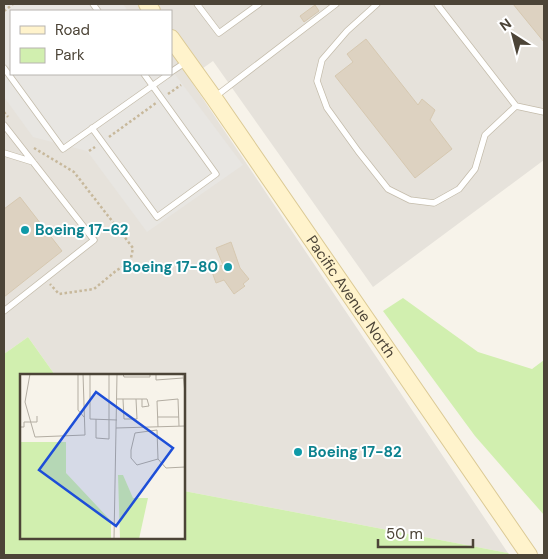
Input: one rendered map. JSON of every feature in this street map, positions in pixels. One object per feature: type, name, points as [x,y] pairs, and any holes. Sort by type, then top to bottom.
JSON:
[{"type":"street","name":"Pacific Avenue North","points":[[172,39],[529,555]]},
{"type":"lane","points":[[197,4],[219,33],[260,4]]},
{"type":"lane","points":[[214,98],[336,4]]},
{"type":"lane","points":[[377,4],[347,30],[322,60],[317,81],[327,108],[388,189],[410,200],[434,203],[459,189],[475,169],[485,135],[516,106]]},
{"type":"lane","points":[[436,4],[516,106],[544,112]]},
{"type":"lane","points":[[172,72],[188,61]]},
{"type":"lane","points":[[4,68],[63,149],[167,75]]},
{"type":"lane","points":[[92,128],[157,217],[216,174],[145,75]]},
{"type":"lane","points":[[4,125],[94,240],[4,311]]},
{"type":"lane","points":[[4,153],[33,162]]},
{"type":"path","points":[[4,11],[14,4]]},
{"type":"path","points":[[89,151],[181,85]]},
{"type":"shaded area","points":[[4,4],[544,4],[544,160],[373,287],[213,61],[189,78],[508,553],[185,491],[185,374],[54,374],[28,337],[4,354]]},
{"type":"shaded area","points":[[4,4],[123,4],[127,10],[10,10],[10,75],[172,75],[172,70],[243,165],[147,232],[87,151],[33,137],[4,97]]},
{"type":"green space","points":[[403,298],[478,352],[532,369],[544,360],[544,515],[475,436],[383,311]]},
{"type":"green space","points":[[28,337],[54,374],[20,374],[20,539],[185,539],[185,491],[508,553],[510,555],[4,555],[4,354]]},
{"type":"building","points":[[513,4],[544,4],[544,42]]},
{"type":"building","points":[[315,5],[319,11],[304,22],[300,16]]},
{"type":"building","points":[[366,39],[418,105],[422,99],[435,110],[430,120],[452,149],[415,178],[335,76],[353,62],[347,54]]},
{"type":"building","name":"Boeing 17-62","points":[[20,197],[62,251],[4,297],[4,209]]},
{"type":"building","name":"Boeing 17-80","points":[[231,242],[240,268],[249,279],[243,284],[245,286],[234,294],[224,280],[216,283],[211,269],[223,265],[216,248]]},
{"type":"place","name":"Boeing 17-62","points":[[25,230]]},
{"type":"place","name":"Boeing 17-80","points":[[228,267]]},
{"type":"place","name":"Boeing 17-82","points":[[298,452]]}]
